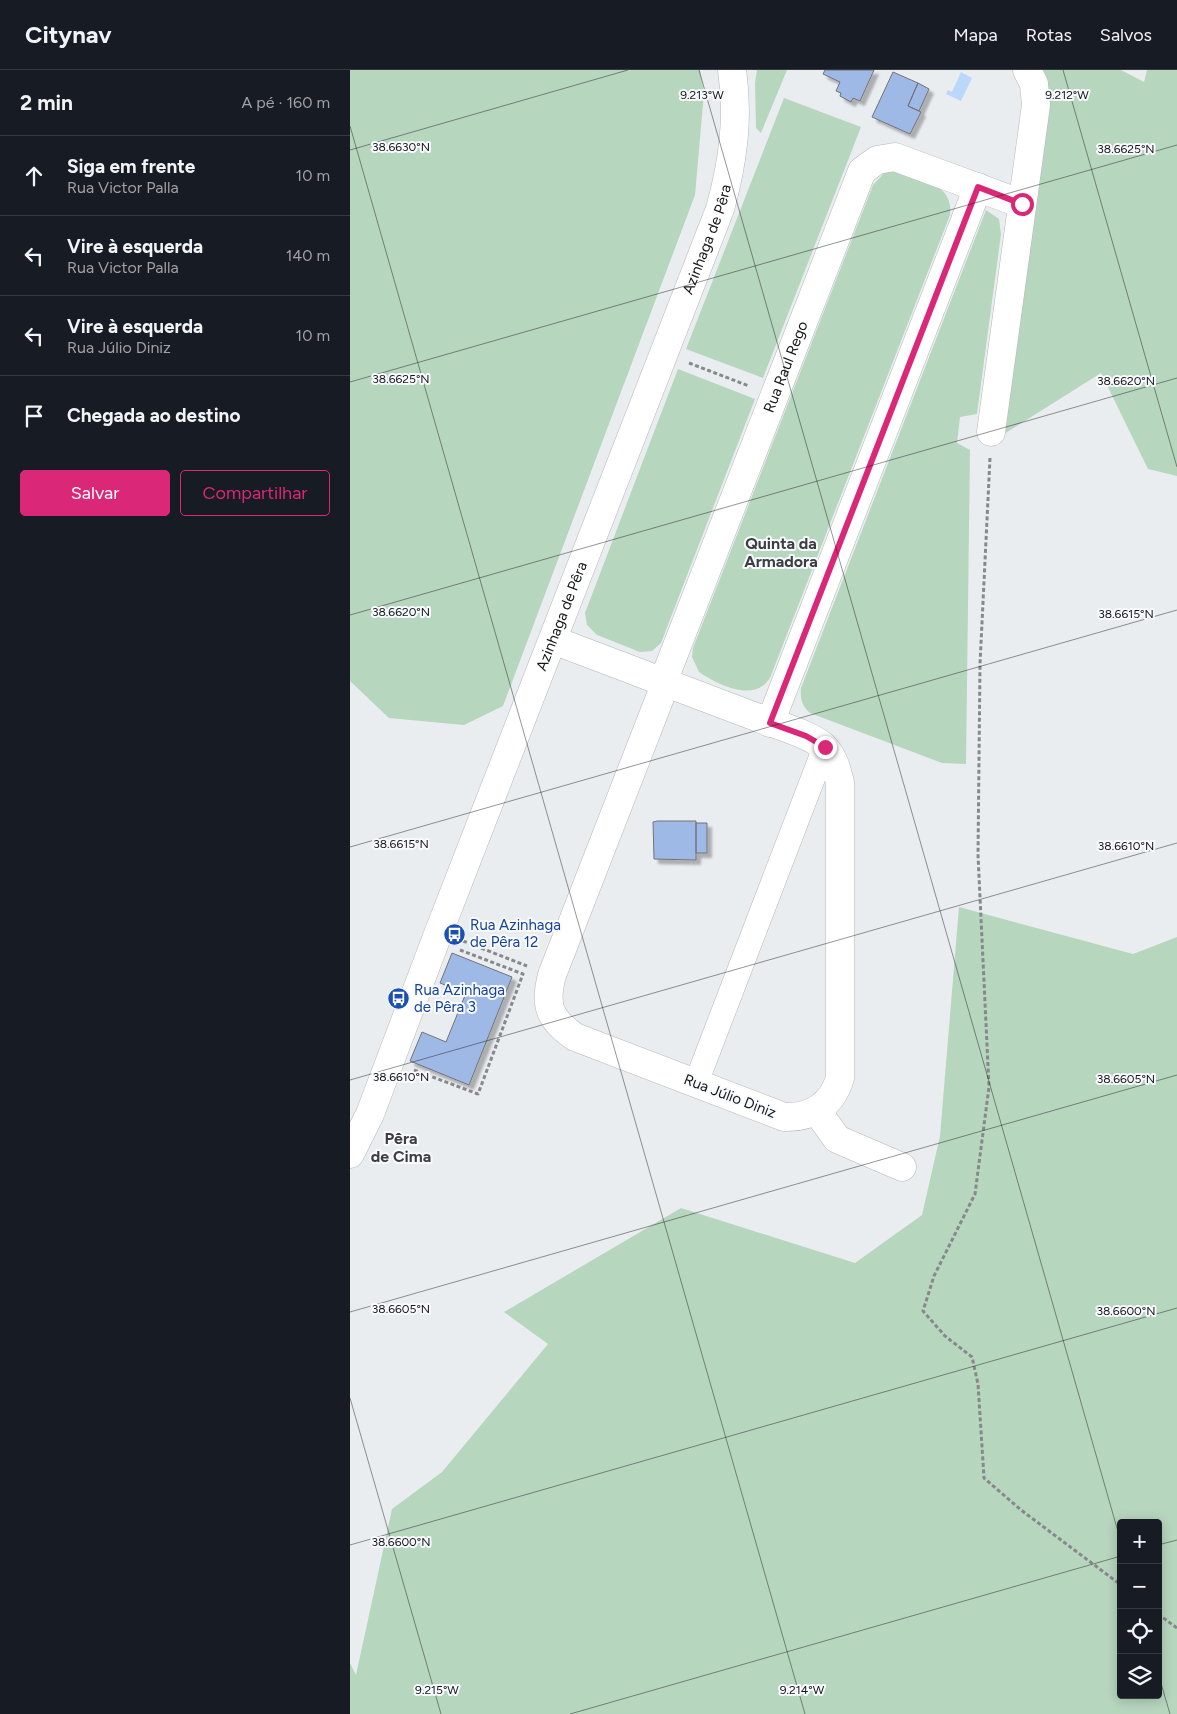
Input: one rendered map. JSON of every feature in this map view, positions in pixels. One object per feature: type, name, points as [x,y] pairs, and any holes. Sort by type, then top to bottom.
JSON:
[{"type":"street","name":"Azinhaga de Pêra","points":[[350,1154],[370,1114],[438,934],[720,209],[729,177],[734,144],[736,110],[732,70]]},
{"type":"street","points":[[990,443],[1036,95],[1034,84],[1027,70]]},
{"type":"street","name":"Rua Raul Rego","points":[[663,682],[862,171],[877,160],[895,157],[1022,204]]},
{"type":"street","points":[[770,723],[978,187]]},
{"type":"street","points":[[553,640],[806,736],[825,747],[835,763],[840,783],[840,1078],[831,1099],[817,1111],[837,1139],[902,1168]]},
{"type":"street","name":"Rua Júlio Diniz","points":[[663,682],[661,695],[552,975],[548,992],[549,1007],[554,1018],[563,1029],[575,1037],[784,1117],[797,1118],[817,1111]]},
{"type":"street","points":[[696,1083],[825,747]]},
{"type":"path","points":[[682,360],[750,386]]},
{"type":"path","points":[[990,443],[980,664],[978,856],[989,1087],[974,1194],[934,1276],[923,1310],[944,1336],[972,1357],[978,1384],[984,1478],[1020,1510],[1117,1582]]},
{"type":"path","points":[[390,1062],[478,1094],[523,974],[460,951],[457,939],[552,975]]},
{"type":"path","points":[[1162,1617],[1177,1628]]},
{"type":"green space","points":[[350,70],[700,70],[704,93],[695,195],[503,706],[464,725],[389,718],[350,681]]},
{"type":"green space","points":[[757,70],[787,70],[761,133],[756,128],[755,83]]},
{"type":"green space","points":[[1042,70],[1121,70],[1144,82],[1147,70],[1177,70],[1177,476],[1148,469],[1101,373],[1004,434],[1048,106],[1047,80]]},
{"type":"green space","points":[[784,98],[861,127],[763,378],[686,349]]},
{"type":"green space","points":[[895,170],[924,180],[941,189],[947,196],[950,204],[950,215],[770,678],[763,685],[746,691],[726,686],[699,672],[692,657],[693,648],[873,185],[885,172]]},
{"type":"green space","points":[[986,210],[999,219],[1001,234],[977,414],[960,417],[957,443],[970,450],[966,764],[942,763],[810,713],[802,702],[801,688]]},
{"type":"green space","points":[[678,369],[755,399],[661,643],[652,651],[640,652],[597,635],[587,625],[585,613]]},
{"type":"green space","points":[[959,907],[1133,954],[1177,937],[1177,1714],[350,1714],[350,1663],[356,1675],[392,1509],[442,1472],[548,1344],[504,1312],[681,1208],[855,1263],[922,1215],[940,1136]]},
{"type":"water","points":[[961,72],[972,78],[961,101],[946,94],[948,90],[952,92]]},
{"type":"building","points":[[825,70],[874,70],[860,101],[853,98],[851,102],[840,96],[841,93],[836,91],[840,82],[823,74]]},
{"type":"building","points":[[893,72],[918,83],[908,106],[921,112],[910,134],[872,117]]},
{"type":"building","points":[[918,83],[929,89],[919,111],[908,106]]},
{"type":"building","points":[[696,821],[696,860],[654,859],[653,822]]},
{"type":"building","points":[[696,823],[707,823],[707,853],[696,853]]},
{"type":"building","points":[[452,953],[512,977],[469,1085],[410,1061],[422,1032],[446,1042],[466,993],[440,983]]},
{"type":"place","name":"Rua Azinhaga de Pêra 12","points":[[454,934]]},
{"type":"place","name":"Rua Azinhaga de Pêra 3","points":[[398,999]]},
{"type":"district","name":"Quinta da Armadora","points":[[781,552]]},
{"type":"district","name":"Pêra de Cima","points":[[401,1147]]},
{"type":"route","points":[[825,747],[806,736],[770,723],[978,187],[1022,204]]}]
